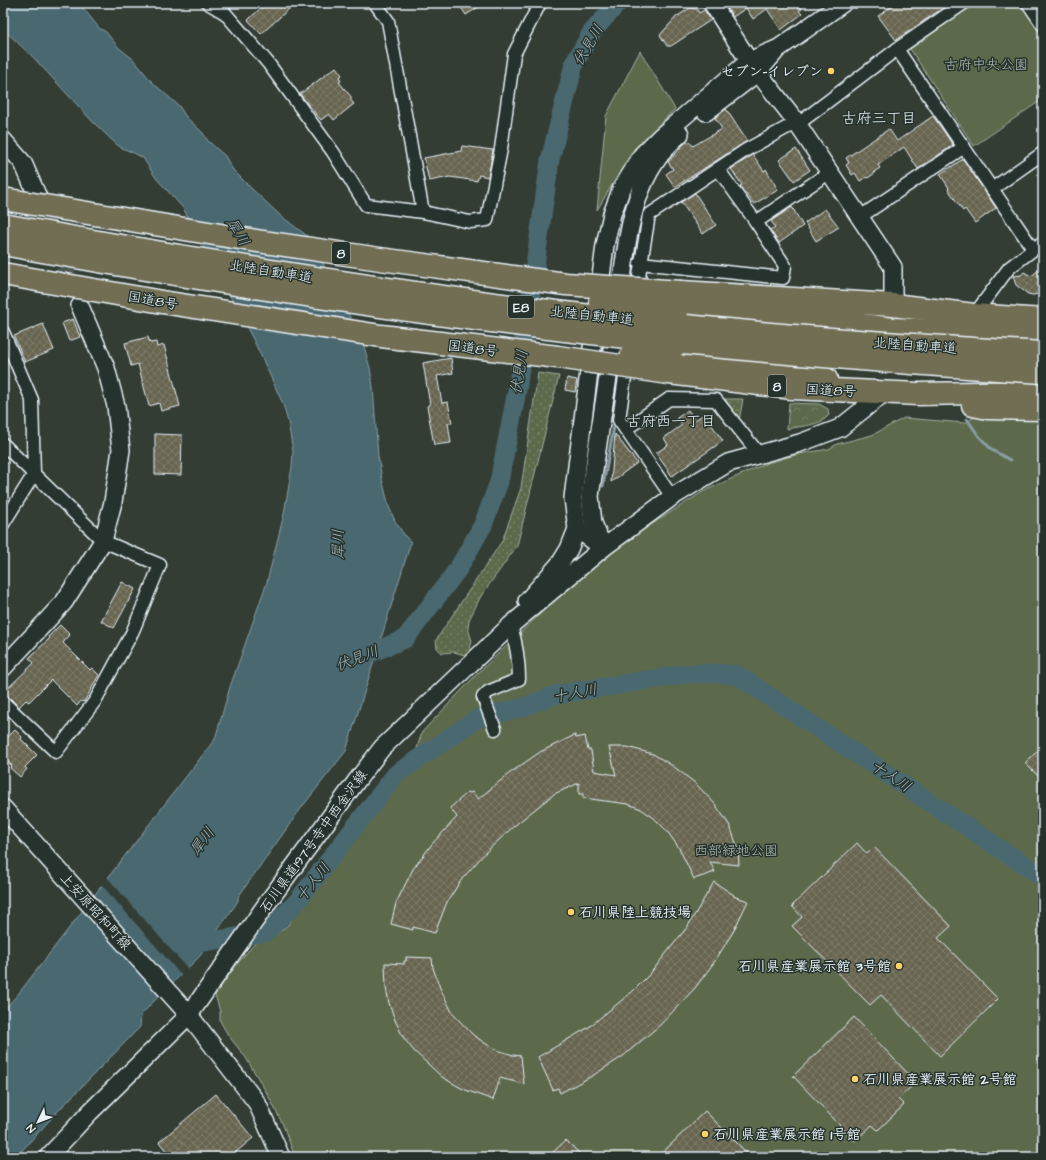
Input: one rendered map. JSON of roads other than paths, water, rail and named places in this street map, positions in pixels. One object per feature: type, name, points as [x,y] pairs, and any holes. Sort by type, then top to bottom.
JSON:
[{"type":"highway","name":"8","points":[[3,199],[257,241],[679,300],[893,304],[974,315],[1043,320]]},
{"type":"highway","name":"北陸自動車道","points":[[3,225],[70,247],[261,289],[563,330],[750,350],[930,365],[1043,372]]},
{"type":"highway","name":"北陸自動車道","points":[[3,244],[70,247],[253,269],[413,293],[566,313],[749,331],[930,346],[1043,353]]},
{"type":"highway","points":[[70,247],[202,251],[508,292],[679,300],[893,330],[1043,336]]},
{"type":"highway","points":[[70,247],[120,270],[236,293],[423,328],[670,365],[1043,388]]},
{"type":"highway","name":"国道8号","points":[[3,274],[162,302],[381,336],[558,358],[670,365],[792,388],[918,394],[1043,392]]},
{"type":"highway","points":[[846,323],[873,320],[889,311],[893,304]]},
{"type":"highway","points":[[796,372],[885,392]]},
{"type":"highway","points":[[918,394],[988,408],[1043,409]]},
{"type":"main road","points":[[712,3],[754,66],[798,124],[893,266],[893,304]]},
{"type":"main road","points":[[511,625],[530,597],[561,562],[569,549],[577,529],[573,498],[605,245],[612,214],[621,190],[643,154],[661,136],[754,66],[843,3]]},
{"type":"main road","points":[[603,548],[593,523],[590,496],[623,274],[636,201],[649,171],[668,144],[712,108],[754,66]]},
{"type":"main road","points":[[3,140],[23,163],[37,195]]},
{"type":"main road","points":[[3,668],[64,602],[102,541],[113,502],[121,450],[116,406],[106,368],[80,306]]},
{"type":"main road","name":"石川県道197号寺中西金沢線","points":[[48,1157],[185,1010],[233,953],[268,902],[382,748],[511,625],[603,548],[672,497],[728,463],[800,442],[840,428],[885,392]]},
{"type":"main road","points":[[577,529],[603,548]]},
{"type":"main road","name":"上安原昭和町線","points":[[3,808],[185,1010],[257,1103],[277,1156]]},
{"type":"street","points":[[208,3],[225,14],[268,63],[333,152],[366,205],[423,212],[470,222],[487,220],[501,149],[514,54],[539,4]]},
{"type":"street","points":[[375,3],[388,21],[423,212]]},
{"type":"street","points":[[672,497],[619,420],[640,263],[649,215],[746,150],[786,128],[798,124],[897,49],[964,3]]},
{"type":"street","points":[[1028,3],[1043,25]]},
{"type":"street","points":[[897,49],[1033,249]]},
{"type":"street","points":[[860,217],[964,147]]},
{"type":"street","points":[[992,189],[1043,153]]},
{"type":"street","points":[[640,263],[783,278],[785,266],[718,169]]},
{"type":"street","points":[[756,222],[830,172]]},
{"type":"street","points":[[974,315],[1008,268],[1043,242]]},
{"type":"street","points":[[3,332],[32,400],[34,474],[3,524]]},
{"type":"street","points":[[626,429],[669,399],[716,400],[759,454]]},
{"type":"street","points":[[3,444],[102,541],[160,565],[132,633],[95,700],[56,752],[3,702]]},
{"type":"street","points":[[495,729],[483,697],[488,692],[519,679],[517,650],[511,625]]},
{"type":"water","name":"犀川","points":[[3,3],[79,3],[99,28],[106,32],[118,47],[133,59],[152,82],[179,106],[186,117],[203,133],[208,141],[225,156],[233,170],[281,216],[310,238],[363,343],[370,368],[373,387],[378,456],[382,479],[389,507],[395,521],[411,542],[346,751],[302,807],[238,897],[238,901],[200,956],[151,1004],[141,1015],[140,1027],[58,1111],[16,1157],[3,1157],[3,1011],[19,993],[215,739],[230,687],[267,582],[284,514],[292,467],[293,451],[283,404],[254,341],[183,208],[156,178],[143,158],[116,144],[92,121],[33,57],[3,29]]},
{"type":"waterway","name":"伏見川","points":[[353,660],[405,639],[458,569],[483,525],[499,482],[517,391],[550,160],[574,64],[592,32],[618,3]]},
{"type":"waterway","points":[[967,419],[978,435],[992,450],[1010,460]]},
{"type":"waterway","points":[[603,486],[615,421]]},
{"type":"waterway","name":"十人川","points":[[190,929],[205,942],[266,932],[296,903],[396,774],[478,718],[521,708],[555,695],[685,674],[712,673],[737,675],[1043,877]]},
{"type":"tunnel","points":[[38,196],[75,295]]},
{"type":"place","name":"セブン-イレブン","points":[[831,71]]},
{"type":"place","name":"石川県陸上競技場","points":[[571,912]]},
{"type":"place","name":"石川県産業展示館 3号館","points":[[899,966]]},
{"type":"place","name":"石川県産業展示館 2号館","points":[[855,1079]]},
{"type":"place","name":"石川県産業展示館 1号館","points":[[705,1134]]},
{"type":"district","name":"古府三丁目","points":[[879,118]]},
{"type":"district","name":"古府西一丁目","points":[[671,421]]},
{"type":"park label","name":"古府中央公園","points":[[986,64]]},
{"type":"park label","name":"西部緑地公園","points":[[736,850]]}]
